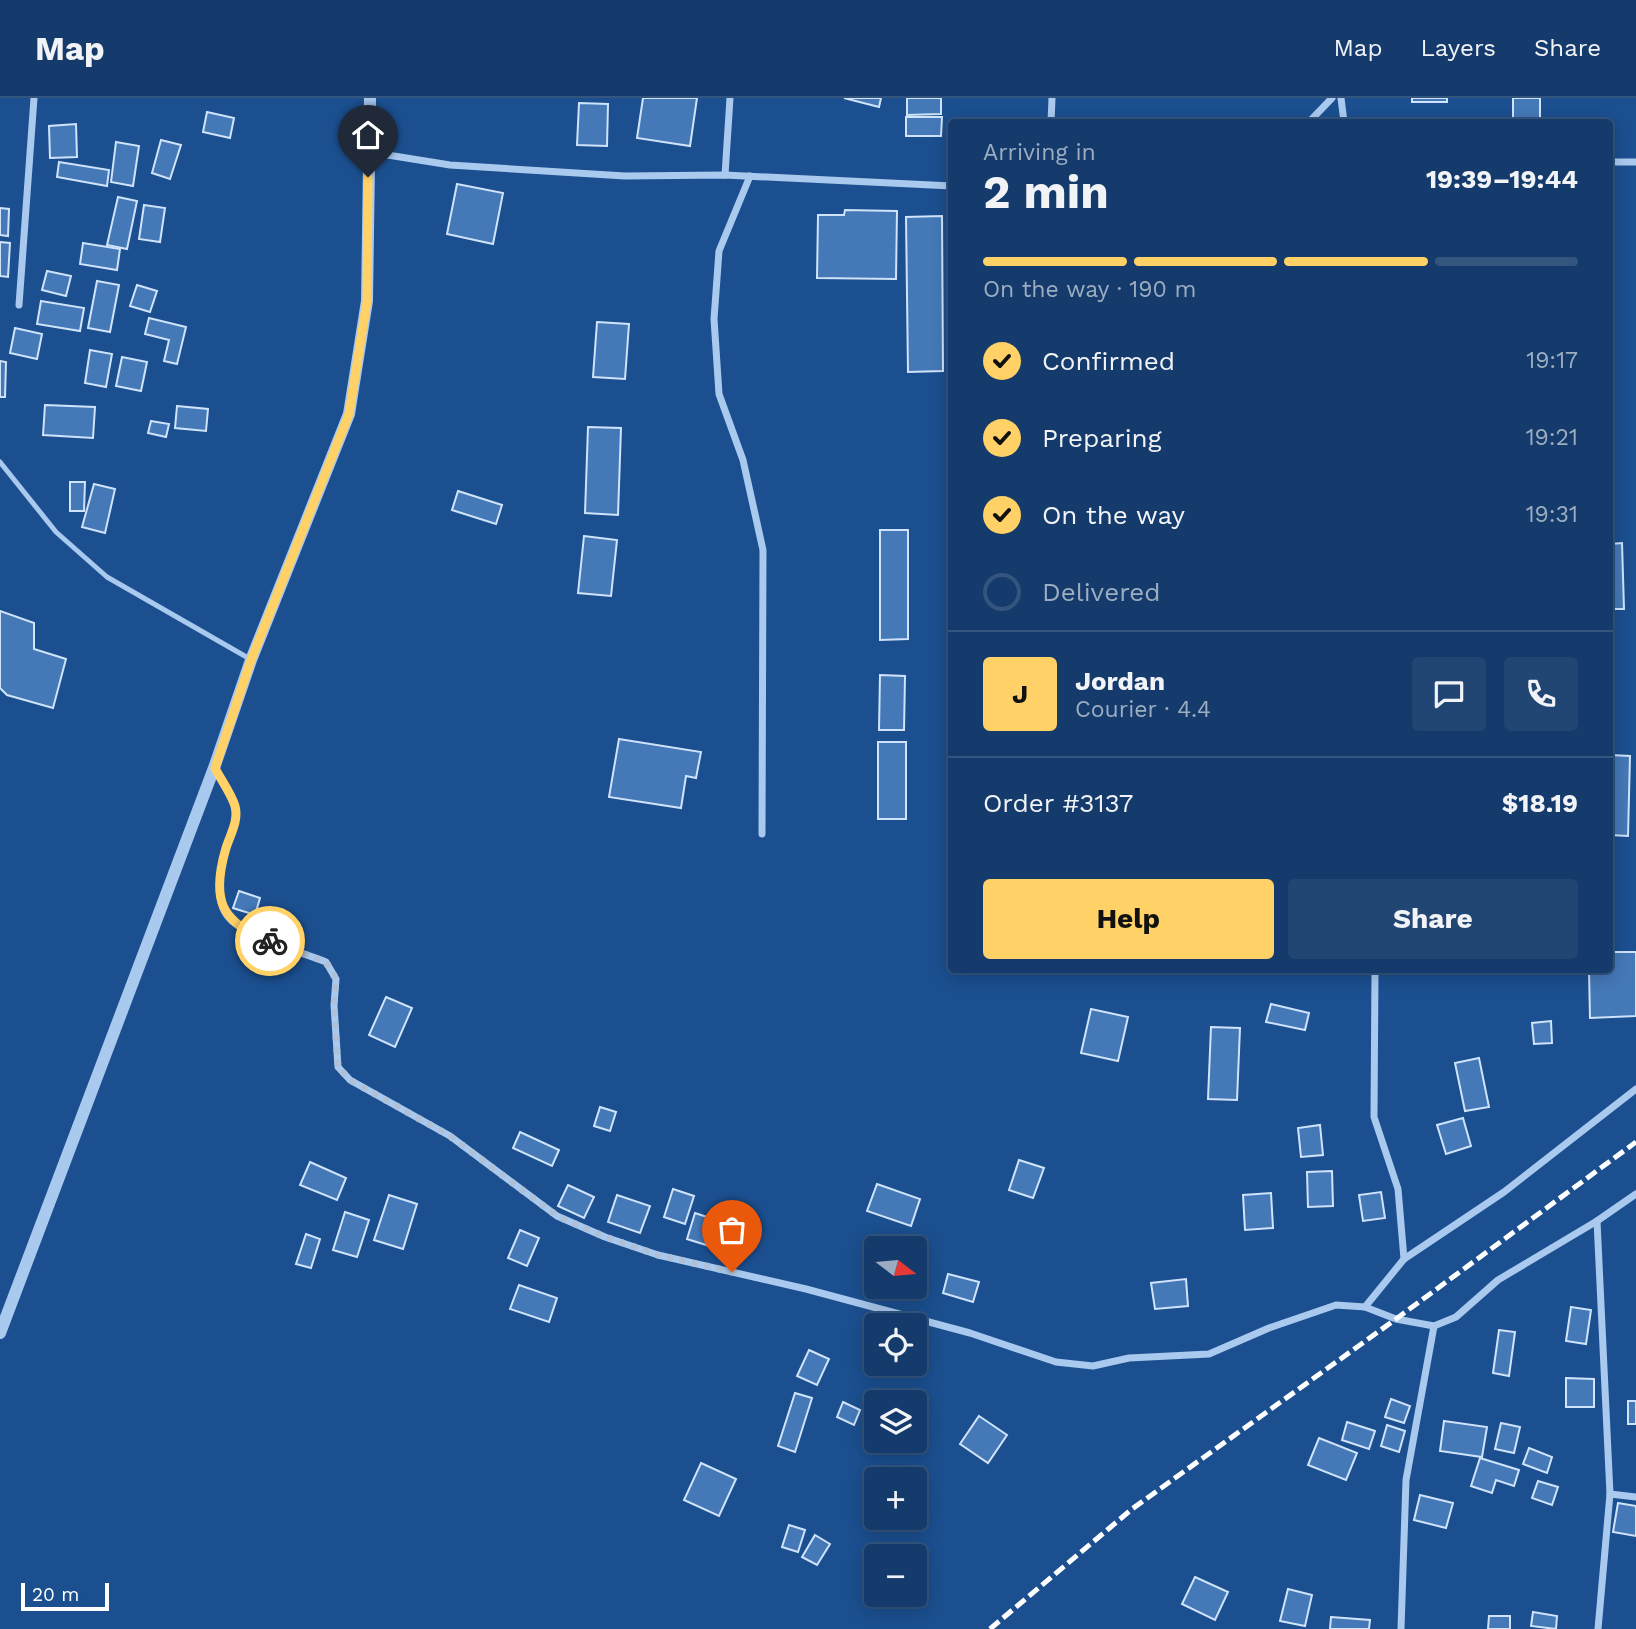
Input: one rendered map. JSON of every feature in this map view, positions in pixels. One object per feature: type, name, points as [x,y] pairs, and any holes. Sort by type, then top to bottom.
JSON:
[{"type":"street","points":[[19,305],[34,98]]},
{"type":"street","points":[[0,1333],[215,768],[251,660],[349,414],[367,301],[370,98]]},
{"type":"street","points":[[725,175],[730,98]]},
{"type":"street","points":[[1051,119],[1052,98]]},
{"type":"street","points":[[1311,119],[1332,98]]},
{"type":"street","points":[[1342,98],[1344,119]]},
{"type":"street","points":[[369,152],[450,166],[625,176],[725,175],[948,186]]},
{"type":"street","points":[[1613,162],[1636,162]]},
{"type":"street","points":[[750,176],[719,251],[714,319],[719,394],[743,460],[763,550],[762,834]]},
{"type":"street","points":[[215,768],[236,807],[235,826],[226,849],[222,870],[220,904],[230,919],[253,934],[326,962],[336,979],[334,1006],[338,1067],[350,1080],[450,1136],[557,1216],[605,1237],[658,1255],[818,1293],[970,1334],[1056,1362],[1093,1366],[1129,1358],[1209,1354],[1269,1328],[1336,1305],[1365,1307],[1396,1319],[1434,1326],[1456,1317],[1498,1280],[1597,1221],[1636,1194]]},
{"type":"street","points":[[1374,973],[1374,1116],[1398,1189],[1404,1259]]},
{"type":"street","points":[[1365,1307],[1404,1259],[1504,1192],[1636,1089]]},
{"type":"street","points":[[1597,1221],[1610,1494],[1598,1629]]},
{"type":"street","points":[[1401,1629],[1406,1480],[1434,1326]]},
{"type":"street","points":[[1610,1494],[1636,1497]]},
{"type":"lane","points":[[0,462],[56,532],[107,577],[251,660]]},
{"type":"building","points":[[643,98],[697,98],[690,146],[637,138]]},
{"type":"building","points":[[844,98],[881,98],[879,107]]},
{"type":"building","points":[[907,98],[941,98],[941,114],[907,115]]},
{"type":"building","points":[[1412,98],[1447,98],[1447,102],[1412,102]]},
{"type":"building","points":[[1513,98],[1540,98],[1540,119],[1513,119]]},
{"type":"building","points":[[579,103],[608,104],[607,146],[577,145]]},
{"type":"building","points":[[207,112],[234,118],[230,138],[203,132]]},
{"type":"building","points":[[906,117],[942,117],[941,136],[906,136]]},
{"type":"building","points":[[76,124],[77,157],[50,158],[49,126]]},
{"type":"building","points":[[161,140],[181,145],[170,179],[152,173]]},
{"type":"building","points":[[116,142],[139,146],[133,186],[111,182]]},
{"type":"building","points":[[59,162],[109,170],[107,186],[57,177]]},
{"type":"building","points":[[457,184],[503,193],[493,244],[447,234]]},
{"type":"building","points":[[118,197],[137,201],[127,249],[107,245]]},
{"type":"building","points":[[144,205],[165,208],[160,242],[139,239]]},
{"type":"building","points":[[0,208],[9,209],[8,236],[0,235]]},
{"type":"building","points":[[845,210],[897,211],[896,279],[817,278],[818,215],[844,215]]},
{"type":"building","points":[[942,216],[943,371],[908,372],[906,217]]},
{"type":"building","points":[[0,242],[10,243],[8,277],[0,276]]},
{"type":"building","points":[[83,243],[120,249],[117,270],[80,264]]},
{"type":"building","points":[[47,271],[71,276],[66,296],[42,290]]},
{"type":"building","points":[[97,281],[119,285],[110,332],[88,328]]},
{"type":"building","points":[[137,285],[157,291],[150,312],[130,306]]},
{"type":"building","points":[[41,301],[84,308],[80,331],[37,324]]},
{"type":"building","points":[[149,318],[186,327],[177,364],[164,361],[169,340],[145,334]]},
{"type":"building","points":[[597,322],[629,324],[625,379],[593,377]]},
{"type":"building","points":[[15,328],[42,334],[37,359],[10,353]]},
{"type":"building","points":[[90,350],[112,354],[106,387],[85,383]]},
{"type":"building","points":[[122,357],[147,362],[141,391],[116,386]]},
{"type":"building","points":[[0,361],[6,362],[5,397],[0,397]]},
{"type":"building","points":[[45,405],[95,407],[93,438],[43,435]]},
{"type":"building","points":[[177,406],[208,409],[206,431],[175,428]]},
{"type":"building","points":[[151,421],[169,424],[166,437],[148,433]]},
{"type":"building","points":[[588,427],[621,428],[618,515],[585,513]]},
{"type":"building","points":[[70,482],[85,482],[84,511],[70,511]]},
{"type":"building","points":[[94,484],[115,489],[105,533],[82,527]]},
{"type":"building","points":[[458,491],[502,505],[496,524],[452,510]]},
{"type":"building","points":[[880,530],[908,530],[908,639],[880,640]]},
{"type":"building","points":[[584,536],[617,540],[611,596],[578,593]]},
{"type":"building","points":[[1622,543],[1624,609],[1613,609],[1613,544]]},
{"type":"building","points":[[0,611],[34,623],[34,649],[66,659],[53,708],[7,695],[0,688]]},
{"type":"building","points":[[880,675],[905,676],[904,730],[879,730]]},
{"type":"building","points":[[619,739],[701,752],[696,778],[686,776],[681,808],[609,797]]},
{"type":"building","points":[[878,742],[906,742],[906,819],[878,819]]},
{"type":"building","points":[[1613,755],[1630,756],[1628,836],[1613,835]]},
{"type":"building","points":[[239,891],[260,898],[255,915],[233,908]]},
{"type":"building","points":[[1613,952],[1636,952],[1636,1016],[1590,1018],[1589,973],[1613,973]]},
{"type":"building","points":[[386,997],[412,1008],[395,1047],[369,1035]]},
{"type":"building","points":[[1271,1004],[1309,1013],[1305,1030],[1266,1022]]},
{"type":"building","points":[[1091,1009],[1128,1017],[1118,1061],[1081,1053]]},
{"type":"building","points":[[1551,1021],[1552,1043],[1534,1044],[1532,1023]]},
{"type":"building","points":[[1211,1027],[1240,1028],[1237,1100],[1208,1099]]},
{"type":"building","points":[[1479,1058],[1489,1107],[1465,1111],[1455,1063]]},
{"type":"building","points":[[600,1107],[616,1112],[610,1131],[594,1126]]},
{"type":"building","points":[[1463,1118],[1471,1146],[1446,1154],[1437,1125]]},
{"type":"building","points":[[1320,1125],[1323,1155],[1301,1157],[1298,1128]]},
{"type":"building","points":[[520,1132],[559,1150],[552,1166],[513,1148]]},
{"type":"building","points":[[1019,1160],[1044,1168],[1033,1198],[1009,1190]]},
{"type":"building","points":[[310,1162],[346,1178],[337,1200],[300,1185]]},
{"type":"building","points":[[1332,1171],[1333,1206],[1308,1207],[1307,1172]]},
{"type":"building","points":[[877,1184],[920,1199],[911,1226],[867,1211]]},
{"type":"building","points":[[568,1185],[594,1197],[584,1218],[558,1206]]},
{"type":"building","points":[[673,1189],[694,1196],[685,1224],[664,1217]]},
{"type":"building","points":[[1381,1192],[1385,1218],[1363,1221],[1359,1195]]},
{"type":"building","points":[[1271,1193],[1273,1228],[1245,1230],[1243,1195]]},
{"type":"building","points":[[389,1195],[417,1204],[403,1249],[374,1240]]},
{"type":"building","points":[[617,1195],[650,1206],[640,1233],[608,1222]]},
{"type":"building","points":[[345,1212],[369,1220],[357,1257],[333,1250]]},
{"type":"building","points":[[695,1213],[746,1230],[738,1255],[687,1239]]},
{"type":"building","points":[[520,1230],[539,1238],[527,1266],[508,1258]]},
{"type":"building","points":[[306,1234],[320,1239],[311,1268],[296,1264]]},
{"type":"building","points":[[948,1274],[979,1282],[973,1302],[943,1293]]},
{"type":"building","points":[[1186,1279],[1188,1306],[1155,1309],[1151,1283]]},
{"type":"building","points":[[519,1285],[557,1298],[549,1322],[510,1309]]},
{"type":"building","points":[[1571,1307],[1591,1310],[1586,1344],[1566,1341]]},
{"type":"building","points":[[1499,1330],[1515,1332],[1509,1376],[1493,1373]]},
{"type":"building","points":[[809,1350],[829,1359],[817,1385],[797,1376]]},
{"type":"building","points":[[1566,1378],[1594,1379],[1594,1407],[1566,1407]]},
{"type":"building","points":[[795,1393],[812,1398],[795,1452],[778,1446]]},
{"type":"building","points":[[1391,1399],[1410,1406],[1404,1423],[1385,1417]]},
{"type":"building","points":[[1628,1401],[1636,1401],[1636,1424],[1628,1424]]},
{"type":"building","points":[[843,1402],[860,1410],[854,1425],[837,1417]]},
{"type":"building","points":[[979,1416],[1007,1435],[988,1463],[960,1444]]},
{"type":"building","points":[[1444,1421],[1487,1427],[1482,1457],[1440,1451]]},
{"type":"building","points":[[1347,1422],[1375,1431],[1369,1449],[1342,1440]]},
{"type":"building","points":[[1501,1423],[1520,1427],[1514,1453],[1495,1449]]},
{"type":"building","points":[[1387,1425],[1405,1431],[1399,1452],[1381,1446]]},
{"type":"building","points":[[1319,1438],[1357,1453],[1346,1480],[1308,1465]]},
{"type":"building","points":[[1529,1448],[1552,1457],[1547,1473],[1523,1464]]},
{"type":"building","points":[[1480,1458],[1519,1470],[1514,1486],[1496,1480],[1492,1493],[1471,1486]]},
{"type":"building","points":[[701,1463],[736,1479],[719,1516],[684,1500]]},
{"type":"building","points":[[1538,1481],[1558,1487],[1552,1505],[1532,1498]]},
{"type":"building","points":[[1420,1495],[1453,1503],[1446,1528],[1414,1520]]},
{"type":"building","points":[[1618,1503],[1636,1506],[1636,1536],[1613,1532]]},
{"type":"building","points":[[789,1525],[805,1530],[798,1552],[782,1547]]},
{"type":"building","points":[[815,1535],[830,1544],[817,1565],[802,1557]]},
{"type":"building","points":[[1195,1577],[1228,1592],[1215,1620],[1182,1604]]},
{"type":"building","points":[[1288,1589],[1312,1595],[1305,1626],[1280,1621]]},
{"type":"building","points":[[1533,1612],[1557,1616],[1556,1629],[1531,1626]]},
{"type":"building","points":[[1489,1616],[1510,1616],[1510,1629],[1488,1629]]},
{"type":"building","points":[[1331,1617],[1370,1620],[1369,1629],[1330,1629]]},
{"type":"railway","points":[[990,1629],[1132,1509],[1636,1142]]},
{"type":"way so far","points":[[270,941],[326,962],[336,979],[334,1006],[338,1067],[350,1080],[450,1136],[557,1216],[605,1237],[658,1255],[732,1272]]},
{"type":"route","points":[[270,941],[230,919],[220,904],[226,849],[235,826],[236,807],[215,768],[251,660],[349,414],[367,301],[368,177]]}]
